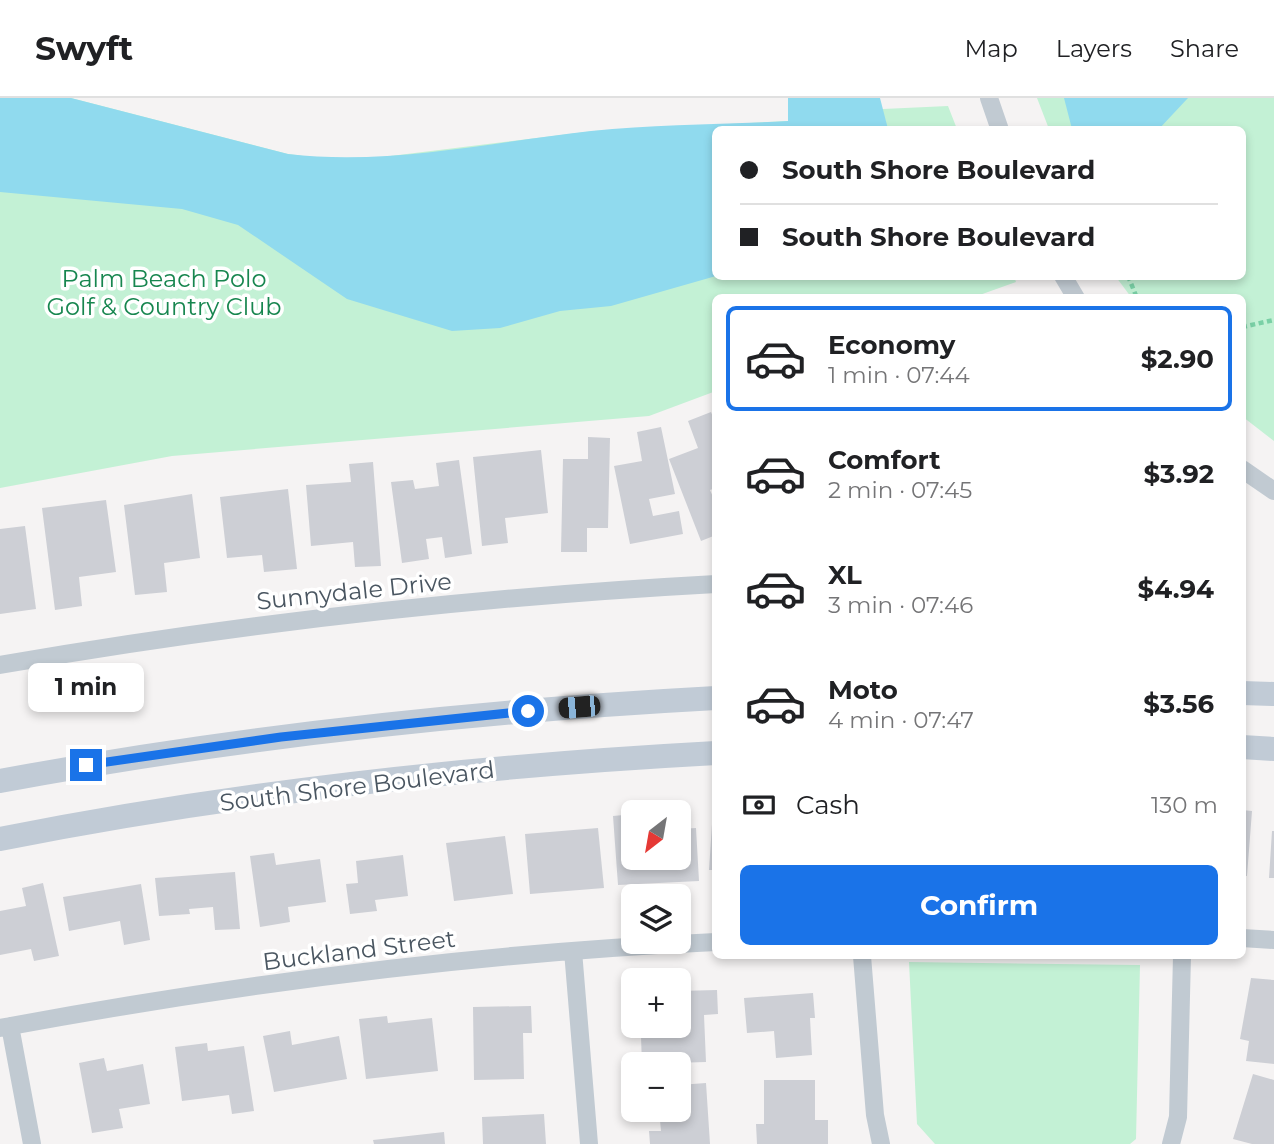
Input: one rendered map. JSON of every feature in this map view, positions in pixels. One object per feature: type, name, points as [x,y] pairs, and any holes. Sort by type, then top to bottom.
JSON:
[{"type":"street","points":[[989,98],[999,126]]},
{"type":"street","points":[[1246,473],[1274,491]]},
{"type":"street","name":"Sunnydale Drive","points":[[0,665],[260,625],[614,589],[712,583]]},
{"type":"street","points":[[1246,693],[1274,694]]},
{"type":"street","points":[[0,781],[281,737],[477,715],[712,698]]},
{"type":"street","points":[[1246,747],[1274,749]]},
{"type":"street","name":"South Shore Boulevard","points":[[0,839],[99,820],[293,791],[489,769],[712,753]]},
{"type":"street","points":[[1246,938],[1274,940]]},
{"type":"street","name":"Buckland Street","points":[[5,1027],[344,975],[573,951],[712,942]]},
{"type":"street","points":[[573,951],[589,1144]]},
{"type":"street","points":[[862,959],[875,1115],[881,1144]]},
{"type":"street","points":[[1171,1144],[1178,1117],[1182,959]]},
{"type":"street","points":[[5,1027],[32,1144]]},
{"type":"path","points":[[1246,326],[1274,320]]},
{"type":"green space","name":"Palm Beach Polo Golf & Country Club","points":[[0,98],[71,98],[288,154],[366,159],[594,131],[788,121],[788,98],[883,109],[948,106],[956,126],[712,126],[712,280],[1016,282],[982,294],[712,294],[712,392],[649,416],[172,456],[0,488]]},
{"type":"green space","points":[[1037,98],[1274,98],[1274,441],[1246,419],[1246,294],[1129,294],[1118,280],[1246,280],[1246,126],[1048,126]]},
{"type":"green space","points":[[909,962],[1140,965],[1136,1139],[1130,1144],[935,1144],[917,1124]]},
{"type":"water","points":[[0,98],[71,98],[288,154],[326,157],[402,155],[615,129],[788,121],[788,98],[880,98],[887,126],[712,126],[712,277],[611,306],[560,311],[500,328],[452,331],[347,299],[238,225],[182,209],[0,192]]},
{"type":"water","points":[[1064,98],[1188,98],[1162,126],[1071,126]]},
{"type":"building","points":[[711,412],[712,414],[712,537],[701,541],[669,459],[698,448],[688,421]]},
{"type":"building","points":[[661,427],[675,494],[649,499],[653,516],[679,511],[683,534],[630,544],[614,466],[642,461],[637,432]]},
{"type":"building","points":[[588,437],[610,438],[608,528],[587,528],[587,552],[561,552],[563,459],[588,459]]},
{"type":"building","points":[[541,450],[548,513],[505,518],[508,543],[482,546],[473,457]]},
{"type":"building","points":[[459,460],[472,554],[445,558],[442,537],[426,539],[429,559],[402,563],[391,482],[413,480],[415,489],[439,486],[436,463]]},
{"type":"building","points":[[373,462],[381,566],[355,567],[353,542],[311,546],[306,485],[351,482],[349,464]]},
{"type":"building","points":[[288,489],[297,569],[264,572],[262,555],[227,558],[220,497]]},
{"type":"building","points":[[192,494],[200,558],[164,563],[167,592],[135,595],[124,505]]},
{"type":"building","points":[[106,500],[116,572],[79,577],[82,606],[55,610],[42,508]]},
{"type":"building","points":[[25,526],[36,609],[0,614],[0,529]]},
{"type":"building","points":[[1246,810],[1252,811],[1246,876]]},
{"type":"building","points":[[621,815],[621,870],[691,870],[691,828],[696,828],[699,881],[618,885],[613,816]]},
{"type":"building","points":[[712,824],[712,870],[709,870]]},
{"type":"building","points":[[598,828],[604,888],[530,894],[525,834]]},
{"type":"building","points":[[1272,831],[1274,878],[1269,878]]},
{"type":"building","points":[[505,836],[513,894],[454,901],[446,843]]},
{"type":"building","points":[[274,853],[276,865],[320,859],[326,902],[288,907],[290,922],[260,927],[250,856]]},
{"type":"building","points":[[403,855],[408,896],[375,900],[377,911],[350,914],[346,884],[358,883],[356,861]]},
{"type":"building","points":[[235,872],[240,929],[215,930],[213,907],[189,909],[190,914],[159,916],[155,878]]},
{"type":"building","points":[[43,883],[59,956],[34,961],[31,949],[0,955],[0,911],[26,906],[22,888]]},
{"type":"building","points":[[141,884],[150,940],[124,945],[120,921],[69,931],[63,897]]},
{"type":"building","points":[[1251,978],[1274,980],[1274,1064],[1246,1061],[1249,1041],[1240,1039]]},
{"type":"building","points":[[717,990],[718,1014],[704,1015],[706,1062],[691,1062],[691,1052],[642,1052],[641,1038],[691,1038],[691,991]]},
{"type":"building","points":[[813,993],[815,1018],[810,1018],[812,1055],[776,1058],[774,1031],[747,1033],[744,998]]},
{"type":"building","points":[[531,1006],[532,1033],[523,1033],[524,1079],[474,1080],[473,1007]]},
{"type":"building","points":[[387,1016],[388,1023],[432,1018],[438,1071],[366,1079],[359,1019]]},
{"type":"building","points":[[290,1031],[292,1045],[339,1036],[347,1079],[274,1092],[263,1036]]},
{"type":"building","points":[[207,1043],[208,1051],[244,1046],[254,1111],[232,1114],[229,1095],[182,1101],[175,1047]]},
{"type":"building","points":[[104,1058],[107,1071],[143,1064],[150,1104],[119,1109],[123,1128],[92,1133],[79,1063]]},
{"type":"building","points":[[1253,1074],[1274,1080],[1274,1144],[1252,1144],[1233,1139]]},
{"type":"building","points":[[764,1080],[815,1080],[815,1120],[828,1120],[828,1144],[757,1144],[756,1124],[764,1124]]},
{"type":"building","points":[[706,1083],[710,1144],[650,1144],[649,1131],[661,1131],[660,1122],[691,1122],[691,1084]]},
{"type":"building","points":[[544,1114],[546,1144],[483,1144],[482,1117]]},
{"type":"building","points":[[444,1132],[445,1144],[374,1144],[373,1140]]},
{"type":"route","points":[[86,765],[281,737],[528,711]]}]
